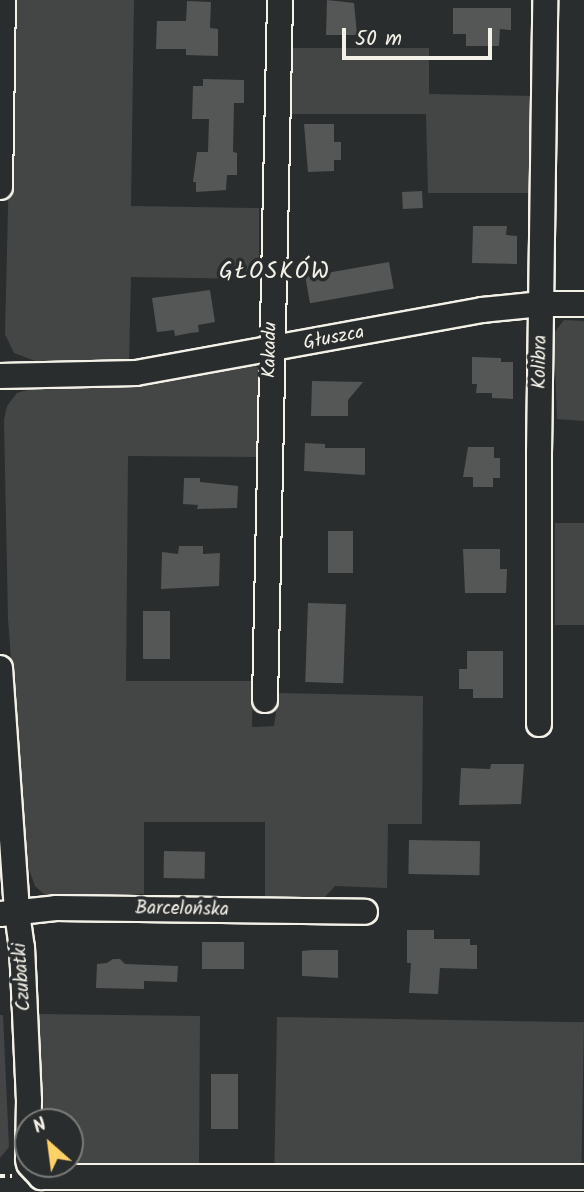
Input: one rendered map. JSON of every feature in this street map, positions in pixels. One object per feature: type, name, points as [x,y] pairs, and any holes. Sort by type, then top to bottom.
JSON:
[{"type":"street","points":[[0,187],[3,0]]},
{"type":"street","name":"Kakadu","points":[[265,700],[280,0]]},
{"type":"street","name":"Kolibra","points":[[539,724],[545,0]]},
{"type":"street","name":"Głuszca","points":[[0,376],[136,373],[271,351],[482,310],[542,304],[584,304]]},
{"type":"street","name":"Czubatki","points":[[0,668],[8,913],[22,947],[29,1108]]},
{"type":"street","name":"Barcelońska","points":[[8,913],[56,908],[365,912]]},
{"type":"street","points":[[84,1168],[584,1177]]},
{"type":"shaded area","points":[[13,0],[134,0],[131,206],[259,208],[259,279],[131,277],[129,362],[57,369],[14,353],[5,334]]},
{"type":"shaded area","points":[[289,48],[429,48],[429,94],[536,96],[532,193],[428,193],[426,114],[289,114]]},
{"type":"shaded area","points":[[564,320],[584,321],[584,421],[557,419],[554,333]]},
{"type":"shaded area","points":[[250,361],[263,372],[256,457],[128,456],[126,681],[253,681],[252,727],[274,726],[279,693],[423,696],[422,824],[388,824],[387,888],[335,886],[325,897],[265,897],[265,822],[144,822],[144,894],[45,895],[35,886],[26,861],[8,619],[4,420],[7,406],[17,393],[38,387]]},
{"type":"shaded area","points":[[555,523],[584,523],[584,625],[555,625]]},
{"type":"shaded area","points":[[39,1014],[200,1016],[199,1166],[84,1163],[84,1108],[43,1108]]},
{"type":"shaded area","points":[[0,1015],[3,1015],[9,1147],[0,1158]]},
{"type":"shaded area","points":[[277,1017],[584,1022],[581,1171],[274,1166]]},
{"type":"building","points":[[327,0],[354,3],[357,35],[326,35]]},
{"type":"building","points":[[187,1],[211,2],[210,28],[218,29],[218,56],[186,55],[186,49],[156,49],[157,21],[186,21]]},
{"type":"building","points":[[453,8],[511,8],[511,30],[500,29],[499,46],[466,46],[466,34],[453,34]]},
{"type":"building","points":[[203,79],[244,80],[244,103],[234,103],[233,152],[237,153],[237,175],[227,175],[226,190],[196,192],[196,182],[193,182],[197,152],[208,152],[209,119],[192,119],[193,86],[203,86]]},
{"type":"building","points":[[304,124],[334,124],[334,142],[341,142],[341,160],[334,160],[334,171],[308,172]]},
{"type":"building","points":[[422,191],[423,208],[403,209],[402,192]]},
{"type":"building","points":[[473,226],[507,226],[506,235],[517,236],[517,264],[472,263]]},
{"type":"building","points":[[389,262],[394,289],[310,303],[305,277]]},
{"type":"building","points":[[210,290],[215,322],[198,325],[199,332],[175,336],[174,330],[157,332],[152,298]]},
{"type":"building","points":[[472,357],[501,358],[501,362],[513,362],[513,399],[492,398],[492,393],[476,393],[477,384],[472,384]]},
{"type":"building","points":[[312,381],[363,382],[348,400],[348,416],[311,416]]},
{"type":"building","points":[[305,443],[325,444],[325,448],[365,448],[365,475],[304,471]]},
{"type":"building","points":[[468,447],[494,447],[494,458],[500,458],[500,478],[493,478],[493,487],[473,487],[473,477],[463,477]]},
{"type":"building","points":[[184,478],[200,478],[200,482],[238,486],[237,508],[197,509],[198,505],[183,504]]},
{"type":"building","points":[[328,531],[353,531],[353,573],[328,573]]},
{"type":"building","points":[[179,546],[203,546],[203,554],[220,553],[219,586],[161,589],[162,552],[178,554]]},
{"type":"building","points":[[463,549],[500,549],[500,569],[507,569],[506,593],[465,593]]},
{"type":"building","points":[[308,603],[346,604],[343,683],[305,682]]},
{"type":"building","points":[[143,611],[170,611],[170,659],[143,659]]},
{"type":"building","points":[[467,651],[503,651],[503,698],[473,698],[473,689],[459,689],[459,669],[467,669]]},
{"type":"building","points":[[491,764],[524,764],[521,804],[459,805],[461,768],[490,769]]},
{"type":"building","points":[[409,840],[480,841],[479,875],[408,874]]},
{"type":"building","points":[[164,851],[205,852],[205,879],[164,878]]},
{"type":"building","points":[[407,930],[434,930],[434,939],[470,939],[470,945],[477,945],[477,969],[440,968],[438,994],[409,993],[411,963],[407,963]]},
{"type":"building","points":[[202,942],[244,942],[244,969],[202,969]]},
{"type":"building","points":[[338,950],[338,978],[302,976],[302,951]]},
{"type":"building","points":[[120,959],[125,964],[178,966],[177,982],[144,981],[144,989],[96,988],[97,964]]},
{"type":"building","points":[[211,1074],[238,1074],[238,1129],[211,1129]]},
{"type":"district","name":"GŁOSKÓW","points":[[275,272]]}]
